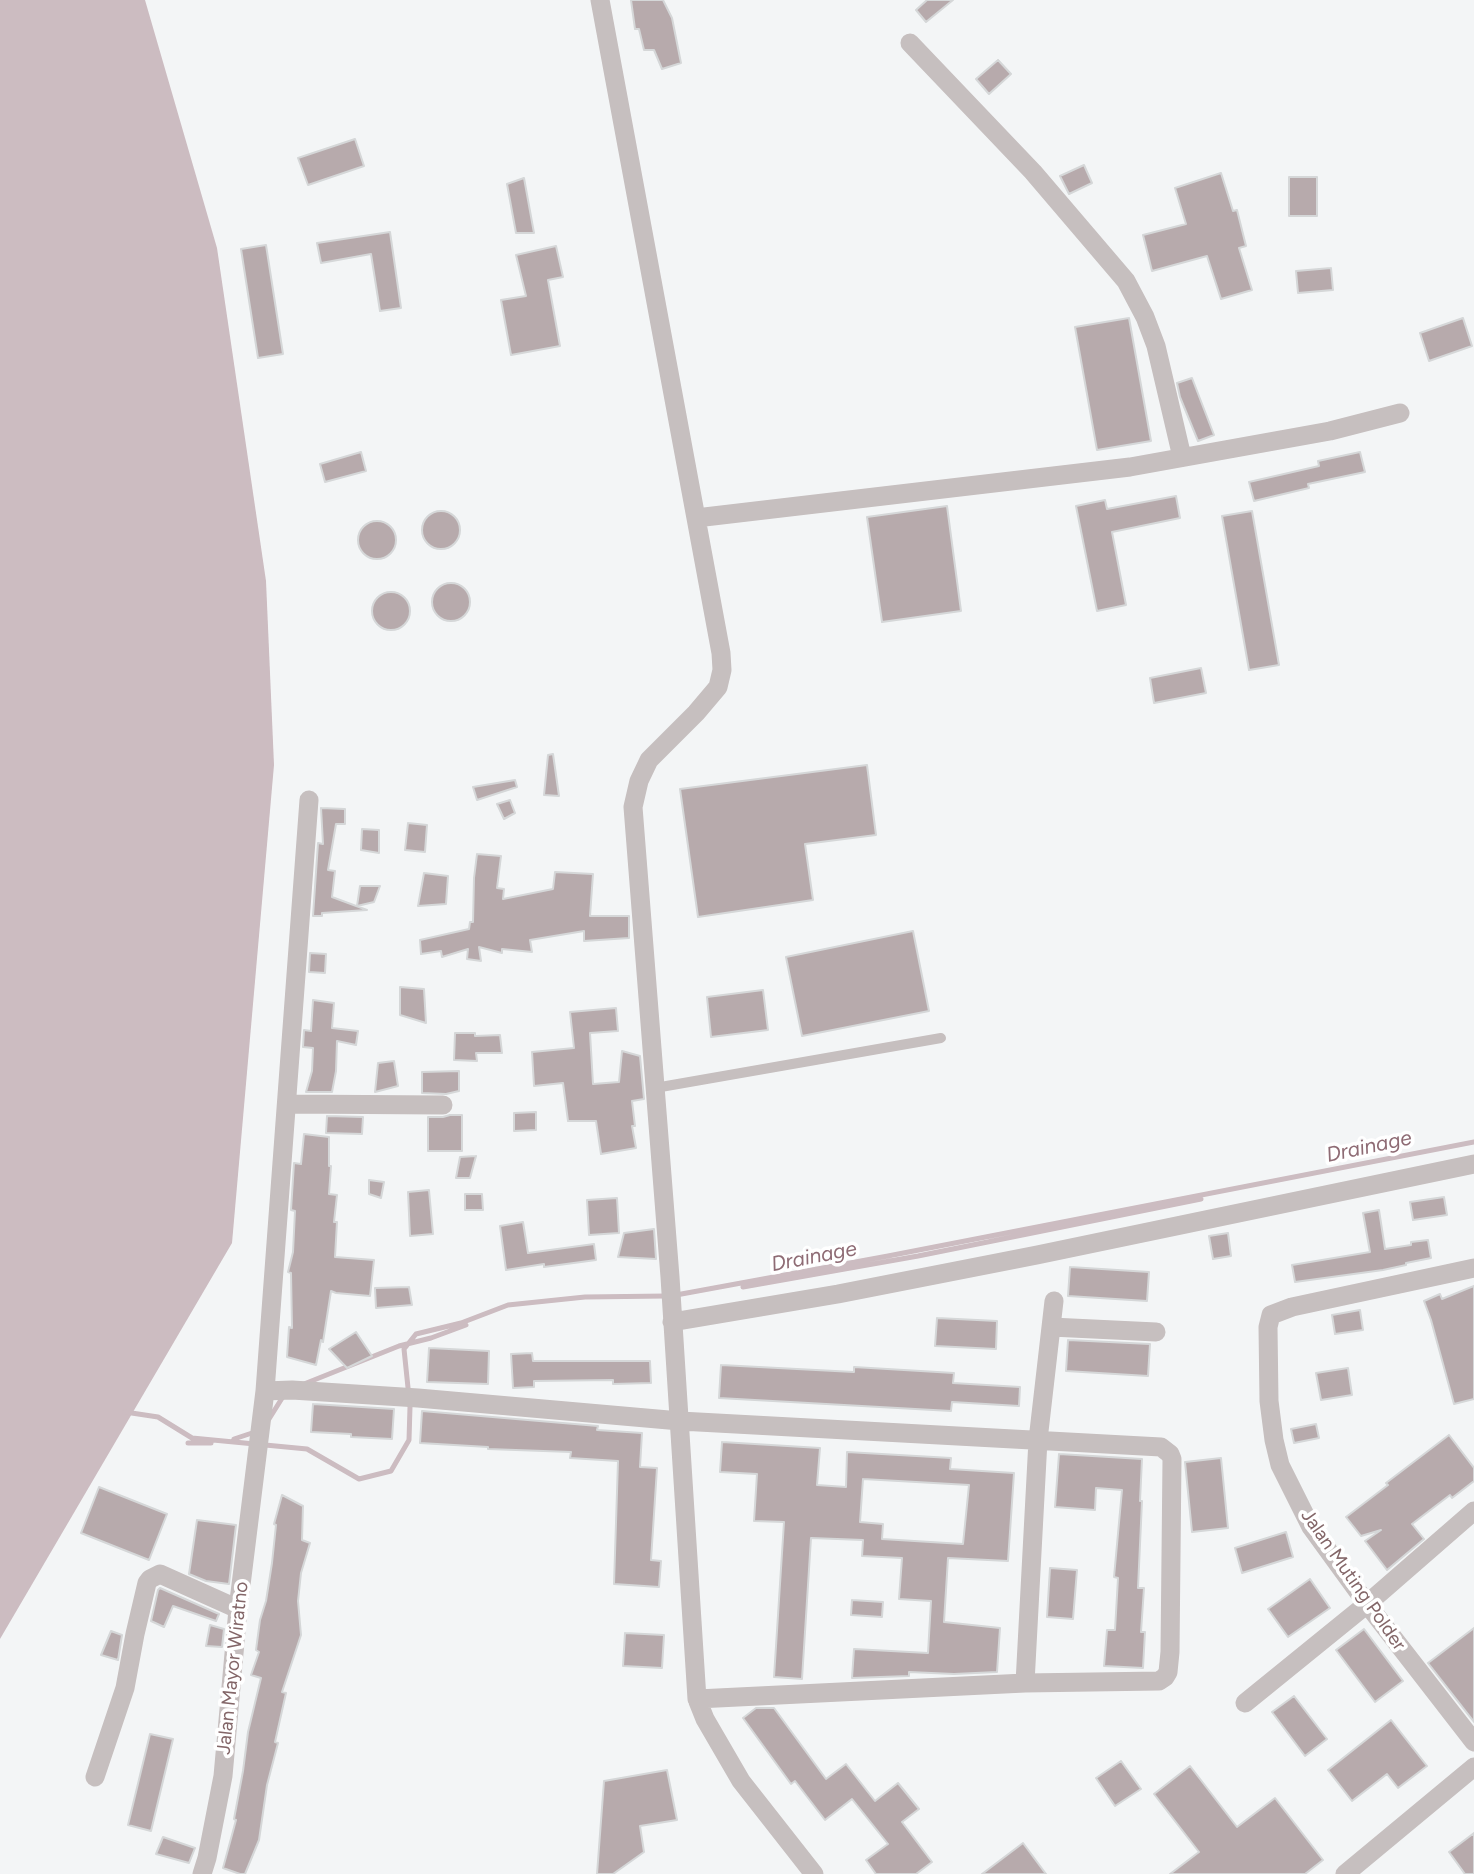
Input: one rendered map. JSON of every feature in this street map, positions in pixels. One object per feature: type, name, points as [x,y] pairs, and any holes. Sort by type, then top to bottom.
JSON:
[{"type":"street","points":[[600,0],[722,670],[718,688],[649,760],[639,780],[633,807],[670,1277],[697,1699],[705,1719],[741,1781],[814,1874]]},
{"type":"street","points":[[909,43],[1033,172],[1126,281],[1145,317],[1156,346],[1182,457]]},
{"type":"street","points":[[696,518],[1130,467],[1330,431],[1400,413]]},
{"type":"street","name":"Jalan Mayor Wiratno","points":[[202,1874],[208,1858],[223,1776],[238,1609],[265,1391],[309,800]]},
{"type":"street","points":[[287,1104],[443,1105]]},
{"type":"street","points":[[671,1314],[838,1294],[1474,1164]]},
{"type":"street","name":"Jalan Muting Polder","points":[[1474,1268],[1292,1307],[1274,1313],[1270,1317],[1268,1327],[1269,1401],[1273,1440],[1280,1465],[1311,1527],[1474,1742]]},
{"type":"street","points":[[1025,1684],[1038,1440],[1054,1301]]},
{"type":"street","points":[[1051,1327],[1156,1332]]},
{"type":"street","points":[[265,1391],[292,1390],[418,1398],[680,1421],[1161,1447],[1170,1454],[1170,1652],[1168,1672],[1159,1681],[1025,1684],[697,1699]]},
{"type":"street","points":[[1245,1703],[1367,1604],[1474,1511]]},
{"type":"street","points":[[95,1777],[125,1688],[135,1634],[150,1578],[160,1574],[238,1609]]},
{"type":"street","points":[[1345,1874],[1474,1767]]},
{"type":"lane","points":[[655,1088],[941,1038]]},
{"type":"shaded area","points":[[0,0],[145,0],[217,248],[266,581],[274,765],[232,1243],[0,1639]]},
{"type":"building","points":[[631,0],[663,0],[672,18],[681,63],[662,69],[654,50],[644,50],[639,29],[635,29]]},
{"type":"building","points":[[927,0],[953,0],[926,22],[916,10]]},
{"type":"building","points":[[998,60],[1011,74],[989,94],[976,79]]},
{"type":"building","points":[[355,139],[364,166],[308,185],[298,158]]},
{"type":"building","points":[[1084,165],[1092,183],[1069,194],[1060,176]]},
{"type":"building","points":[[1221,173],[1233,211],[1237,210],[1246,246],[1239,248],[1252,290],[1221,299],[1207,256],[1152,271],[1143,235],[1186,224],[1175,188]]},
{"type":"building","points":[[1289,177],[1317,177],[1317,216],[1289,216]]},
{"type":"building","points":[[524,178],[534,233],[516,233],[507,184]]},
{"type":"building","points":[[390,232],[401,308],[380,311],[371,254],[321,263],[317,243]]},
{"type":"building","points":[[266,245],[283,354],[258,358],[241,249]]},
{"type":"building","points":[[556,246],[563,277],[548,280],[560,346],[511,355],[501,300],[526,296],[516,255]]},
{"type":"building","points":[[1331,268],[1333,290],[1298,293],[1296,271]]},
{"type":"building","points":[[1129,318],[1151,441],[1097,450],[1075,327]]},
{"type":"building","points":[[1463,318],[1472,346],[1429,361],[1420,333]]},
{"type":"building","points":[[1192,378],[1214,435],[1198,441],[1177,383]]},
{"type":"building","points":[[361,452],[366,471],[325,482],[320,464]]},
{"type":"building","points":[[1360,452],[1365,472],[1308,484],[1309,488],[1254,501],[1249,482],[1319,466],[1318,461]]},
{"type":"building","points":[[1176,496],[1180,518],[1112,532],[1126,605],[1097,611],[1076,506],[1105,500],[1107,509]]},
{"type":"building","points":[[947,506],[961,611],[882,622],[867,517]]},
{"type":"building","points":[[441,511],[454,517],[460,530],[454,543],[441,549],[428,543],[422,530],[428,517]]},
{"type":"building","points":[[1252,511],[1279,665],[1249,670],[1222,516]]},
{"type":"building","points":[[377,521],[390,527],[396,540],[390,553],[377,559],[364,553],[358,540],[364,527]]},
{"type":"building","points":[[451,583],[464,589],[470,602],[464,615],[451,621],[438,615],[432,602],[438,589]]},
{"type":"building","points":[[391,592],[404,598],[410,611],[404,624],[391,630],[378,624],[372,611],[378,598]]},
{"type":"building","points":[[1201,668],[1206,693],[1154,703],[1150,678]]},
{"type":"building","points":[[553,754],[559,796],[544,795],[548,755]]},
{"type":"building","points":[[867,765],[876,835],[805,844],[813,900],[698,917],[680,789]]},
{"type":"building","points":[[515,780],[517,787],[477,800],[473,787]]},
{"type":"building","points":[[510,800],[515,813],[504,819],[497,804]]},
{"type":"building","points":[[321,808],[345,809],[345,824],[336,824],[328,870],[335,871],[332,897],[367,910],[313,916],[318,843],[323,844]]},
{"type":"building","points":[[408,823],[427,825],[425,852],[405,850]]},
{"type":"building","points":[[362,829],[379,830],[379,853],[361,850]]},
{"type":"building","points":[[477,854],[501,856],[497,888],[504,889],[503,899],[553,889],[555,872],[593,874],[590,916],[629,916],[629,938],[584,941],[584,931],[530,940],[532,952],[502,949],[502,953],[479,947],[481,961],[467,959],[468,949],[442,957],[441,951],[421,954],[420,940],[469,929],[470,922],[473,922]]},
{"type":"building","points":[[424,873],[448,876],[446,904],[418,906]]},
{"type":"building","points":[[360,886],[380,886],[374,902],[357,906]]},
{"type":"building","points":[[913,931],[929,1011],[802,1036],[786,957]]},
{"type":"building","points":[[310,953],[326,954],[325,973],[309,972]]},
{"type":"building","points":[[400,987],[424,989],[426,1023],[400,1015]]},
{"type":"building","points":[[763,990],[768,1030],[711,1037],[707,997]]},
{"type":"building","points":[[313,1000],[334,1003],[332,1028],[358,1031],[356,1045],[337,1041],[332,1092],[306,1092],[312,1071],[313,1048],[303,1047],[304,1030],[311,1031]]},
{"type":"building","points":[[616,1008],[618,1031],[590,1033],[593,1084],[619,1082],[622,1051],[640,1056],[644,1099],[632,1101],[635,1126],[632,1126],[636,1148],[601,1154],[596,1121],[568,1121],[563,1083],[534,1086],[532,1052],[574,1048],[570,1012]]},
{"type":"building","points":[[455,1033],[475,1033],[475,1036],[500,1035],[502,1053],[476,1053],[477,1061],[454,1060]]},
{"type":"building","points":[[394,1061],[398,1086],[375,1092],[378,1063]]},
{"type":"building","points":[[459,1071],[459,1091],[446,1094],[422,1093],[422,1072]]},
{"type":"building","points":[[536,1112],[536,1130],[514,1131],[514,1113]]},
{"type":"building","points":[[462,1115],[462,1151],[428,1151],[428,1117]]},
{"type":"building","points":[[327,1116],[363,1117],[362,1134],[326,1133]]},
{"type":"building","points":[[304,1134],[329,1137],[329,1194],[337,1195],[334,1222],[337,1222],[335,1257],[374,1260],[370,1296],[331,1291],[323,1342],[321,1340],[316,1365],[287,1357],[289,1327],[292,1328],[291,1273],[288,1272],[293,1252],[295,1211],[291,1210],[294,1163],[301,1164]]},
{"type":"building","points":[[476,1156],[470,1178],[456,1178],[460,1157]]},
{"type":"building","points":[[369,1180],[384,1182],[381,1198],[369,1194]]},
{"type":"building","points":[[429,1190],[433,1234],[410,1236],[408,1192]]},
{"type":"building","points":[[465,1194],[482,1194],[483,1210],[465,1210]]},
{"type":"building","points":[[1444,1197],[1447,1215],[1413,1220],[1410,1202]]},
{"type":"building","points":[[617,1198],[619,1233],[589,1235],[587,1200]]},
{"type":"building","points":[[1379,1210],[1385,1249],[1428,1240],[1431,1258],[1383,1270],[1295,1282],[1292,1265],[1370,1252],[1363,1213]]},
{"type":"building","points":[[523,1222],[528,1253],[594,1244],[596,1260],[506,1270],[500,1226]]},
{"type":"building","points":[[654,1229],[656,1259],[618,1257],[624,1233]]},
{"type":"building","points":[[1228,1233],[1231,1256],[1213,1259],[1209,1236]]},
{"type":"building","points":[[1070,1267],[1149,1272],[1147,1301],[1068,1296]]},
{"type":"building","points":[[1474,1286],[1474,1399],[1454,1404],[1424,1301],[1440,1294],[1442,1299]]},
{"type":"building","points":[[409,1287],[412,1305],[376,1308],[375,1288]]},
{"type":"building","points":[[1360,1310],[1363,1330],[1335,1334],[1332,1315]]},
{"type":"building","points":[[937,1318],[997,1321],[996,1349],[935,1346]]},
{"type":"building","points":[[356,1332],[372,1356],[347,1368],[329,1349]]},
{"type":"building","points":[[1068,1340],[1150,1344],[1148,1376],[1066,1371]]},
{"type":"building","points":[[429,1348],[489,1351],[488,1384],[427,1382]]},
{"type":"building","points":[[532,1353],[533,1361],[650,1361],[651,1383],[613,1384],[613,1380],[534,1381],[534,1387],[513,1388],[511,1354]]},
{"type":"building","points":[[721,1365],[854,1372],[854,1367],[954,1373],[953,1383],[1020,1387],[1019,1406],[952,1402],[951,1411],[719,1398]]},
{"type":"building","points":[[1348,1368],[1352,1395],[1321,1400],[1316,1373]]},
{"type":"building","points":[[313,1404],[394,1409],[392,1439],[311,1432]]},
{"type":"building","points":[[422,1411],[598,1426],[597,1430],[642,1433],[640,1467],[657,1468],[651,1560],[661,1561],[659,1587],[614,1584],[618,1461],[570,1458],[571,1452],[420,1443]]},
{"type":"building","points":[[1316,1424],[1319,1438],[1294,1443],[1291,1429]]},
{"type":"building","points":[[1449,1435],[1474,1468],[1474,1481],[1452,1498],[1450,1495],[1412,1524],[1424,1539],[1387,1570],[1365,1541],[1381,1530],[1361,1536],[1346,1517]]},
{"type":"building","points":[[722,1442],[820,1448],[817,1485],[846,1487],[847,1452],[951,1458],[950,1469],[1014,1473],[1008,1561],[948,1558],[944,1622],[1000,1628],[997,1672],[909,1672],[909,1676],[852,1678],[854,1649],[928,1653],[931,1601],[899,1599],[902,1558],[862,1556],[863,1540],[811,1538],[802,1679],[774,1677],[784,1522],[754,1521],[757,1474],[720,1472]],"holes":[[[863,1479],[969,1485],[963,1544],[882,1539],[883,1524],[860,1522]]]},
{"type":"building","points":[[1059,1454],[1142,1459],[1138,1588],[1144,1588],[1141,1632],[1145,1632],[1143,1668],[1104,1666],[1107,1630],[1115,1630],[1118,1578],[1114,1577],[1122,1490],[1096,1488],[1095,1510],[1055,1507]]},
{"type":"building","points":[[1221,1458],[1228,1528],[1192,1532],[1185,1462]]},
{"type":"building","points":[[99,1487],[167,1514],[149,1560],[81,1533]]},
{"type":"building","points":[[282,1495],[303,1506],[302,1540],[310,1543],[301,1573],[298,1601],[301,1635],[282,1692],[286,1693],[259,1840],[245,1874],[240,1874],[223,1868],[236,1820],[234,1819],[248,1732],[261,1678],[251,1675],[259,1652],[256,1650],[272,1563],[274,1524]]},
{"type":"building","points":[[197,1520],[236,1525],[229,1584],[206,1581],[189,1574]]},
{"type":"building","points":[[1286,1532],[1293,1557],[1242,1573],[1235,1548]]},
{"type":"building","points":[[1050,1568],[1077,1570],[1073,1619],[1047,1617]]},
{"type":"building","points":[[1310,1579],[1330,1608],[1288,1637],[1268,1609]]},
{"type":"building","points":[[160,1588],[219,1614],[216,1621],[173,1606],[164,1627],[151,1621]]},
{"type":"building","points":[[852,1600],[883,1602],[882,1617],[851,1615]]},
{"type":"building","points":[[210,1625],[224,1629],[222,1647],[206,1646]]},
{"type":"building","points":[[1474,1628],[1474,1722],[1428,1663]]},
{"type":"building","points":[[1364,1629],[1403,1681],[1375,1702],[1336,1650]]},
{"type":"building","points":[[111,1631],[122,1635],[118,1660],[101,1655]]},
{"type":"building","points":[[625,1633],[664,1635],[662,1668],[623,1666]]},
{"type":"building","points":[[1294,1696],[1327,1739],[1305,1756],[1272,1712]]},
{"type":"building","points":[[756,1708],[774,1708],[826,1779],[846,1764],[875,1801],[898,1783],[919,1809],[902,1822],[932,1862],[916,1874],[876,1874],[866,1860],[888,1844],[852,1799],[825,1820],[795,1781],[791,1784],[743,1718]]},
{"type":"building","points":[[1391,1720],[1427,1766],[1398,1788],[1387,1774],[1352,1801],[1328,1770]]},
{"type":"building","points":[[150,1734],[173,1739],[151,1831],[128,1825]]},
{"type":"building","points":[[1121,1761],[1141,1789],[1115,1806],[1096,1778]]},
{"type":"building","points":[[1190,1766],[1237,1827],[1275,1798],[1323,1860],[1305,1874],[1170,1874],[1199,1852],[1154,1794]]},
{"type":"building","points":[[667,1770],[677,1820],[640,1826],[644,1852],[613,1874],[597,1874],[604,1781]]},
{"type":"building","points":[[1474,1833],[1474,1874],[1465,1874],[1449,1852]]},
{"type":"building","points":[[163,1837],[195,1848],[189,1863],[156,1854]]},
{"type":"building","points":[[1023,1843],[1046,1874],[982,1874]]},
{"type":"waterway","points":[[676,1295],[1474,1142]]},
{"type":"waterway","name":"Drainage","points":[[743,1287],[918,1256],[1201,1199]]},
{"type":"waterway","points":[[125,1412],[158,1417],[192,1438],[307,1449],[359,1479],[391,1471],[409,1440],[410,1407],[404,1349],[416,1334],[461,1323],[508,1305],[585,1297],[666,1296]]},
{"type":"waterway","name":"Drainage","points":[[304,1384],[399,1346],[466,1325]]},
{"type":"waterway","name":"Drainage","points":[[269,1419],[284,1395]]},
{"type":"waterway","name":"Drainage","points":[[234,1439],[255,1432]]},
{"type":"waterway","name":"Drainage","points":[[188,1443],[211,1443]]}]
